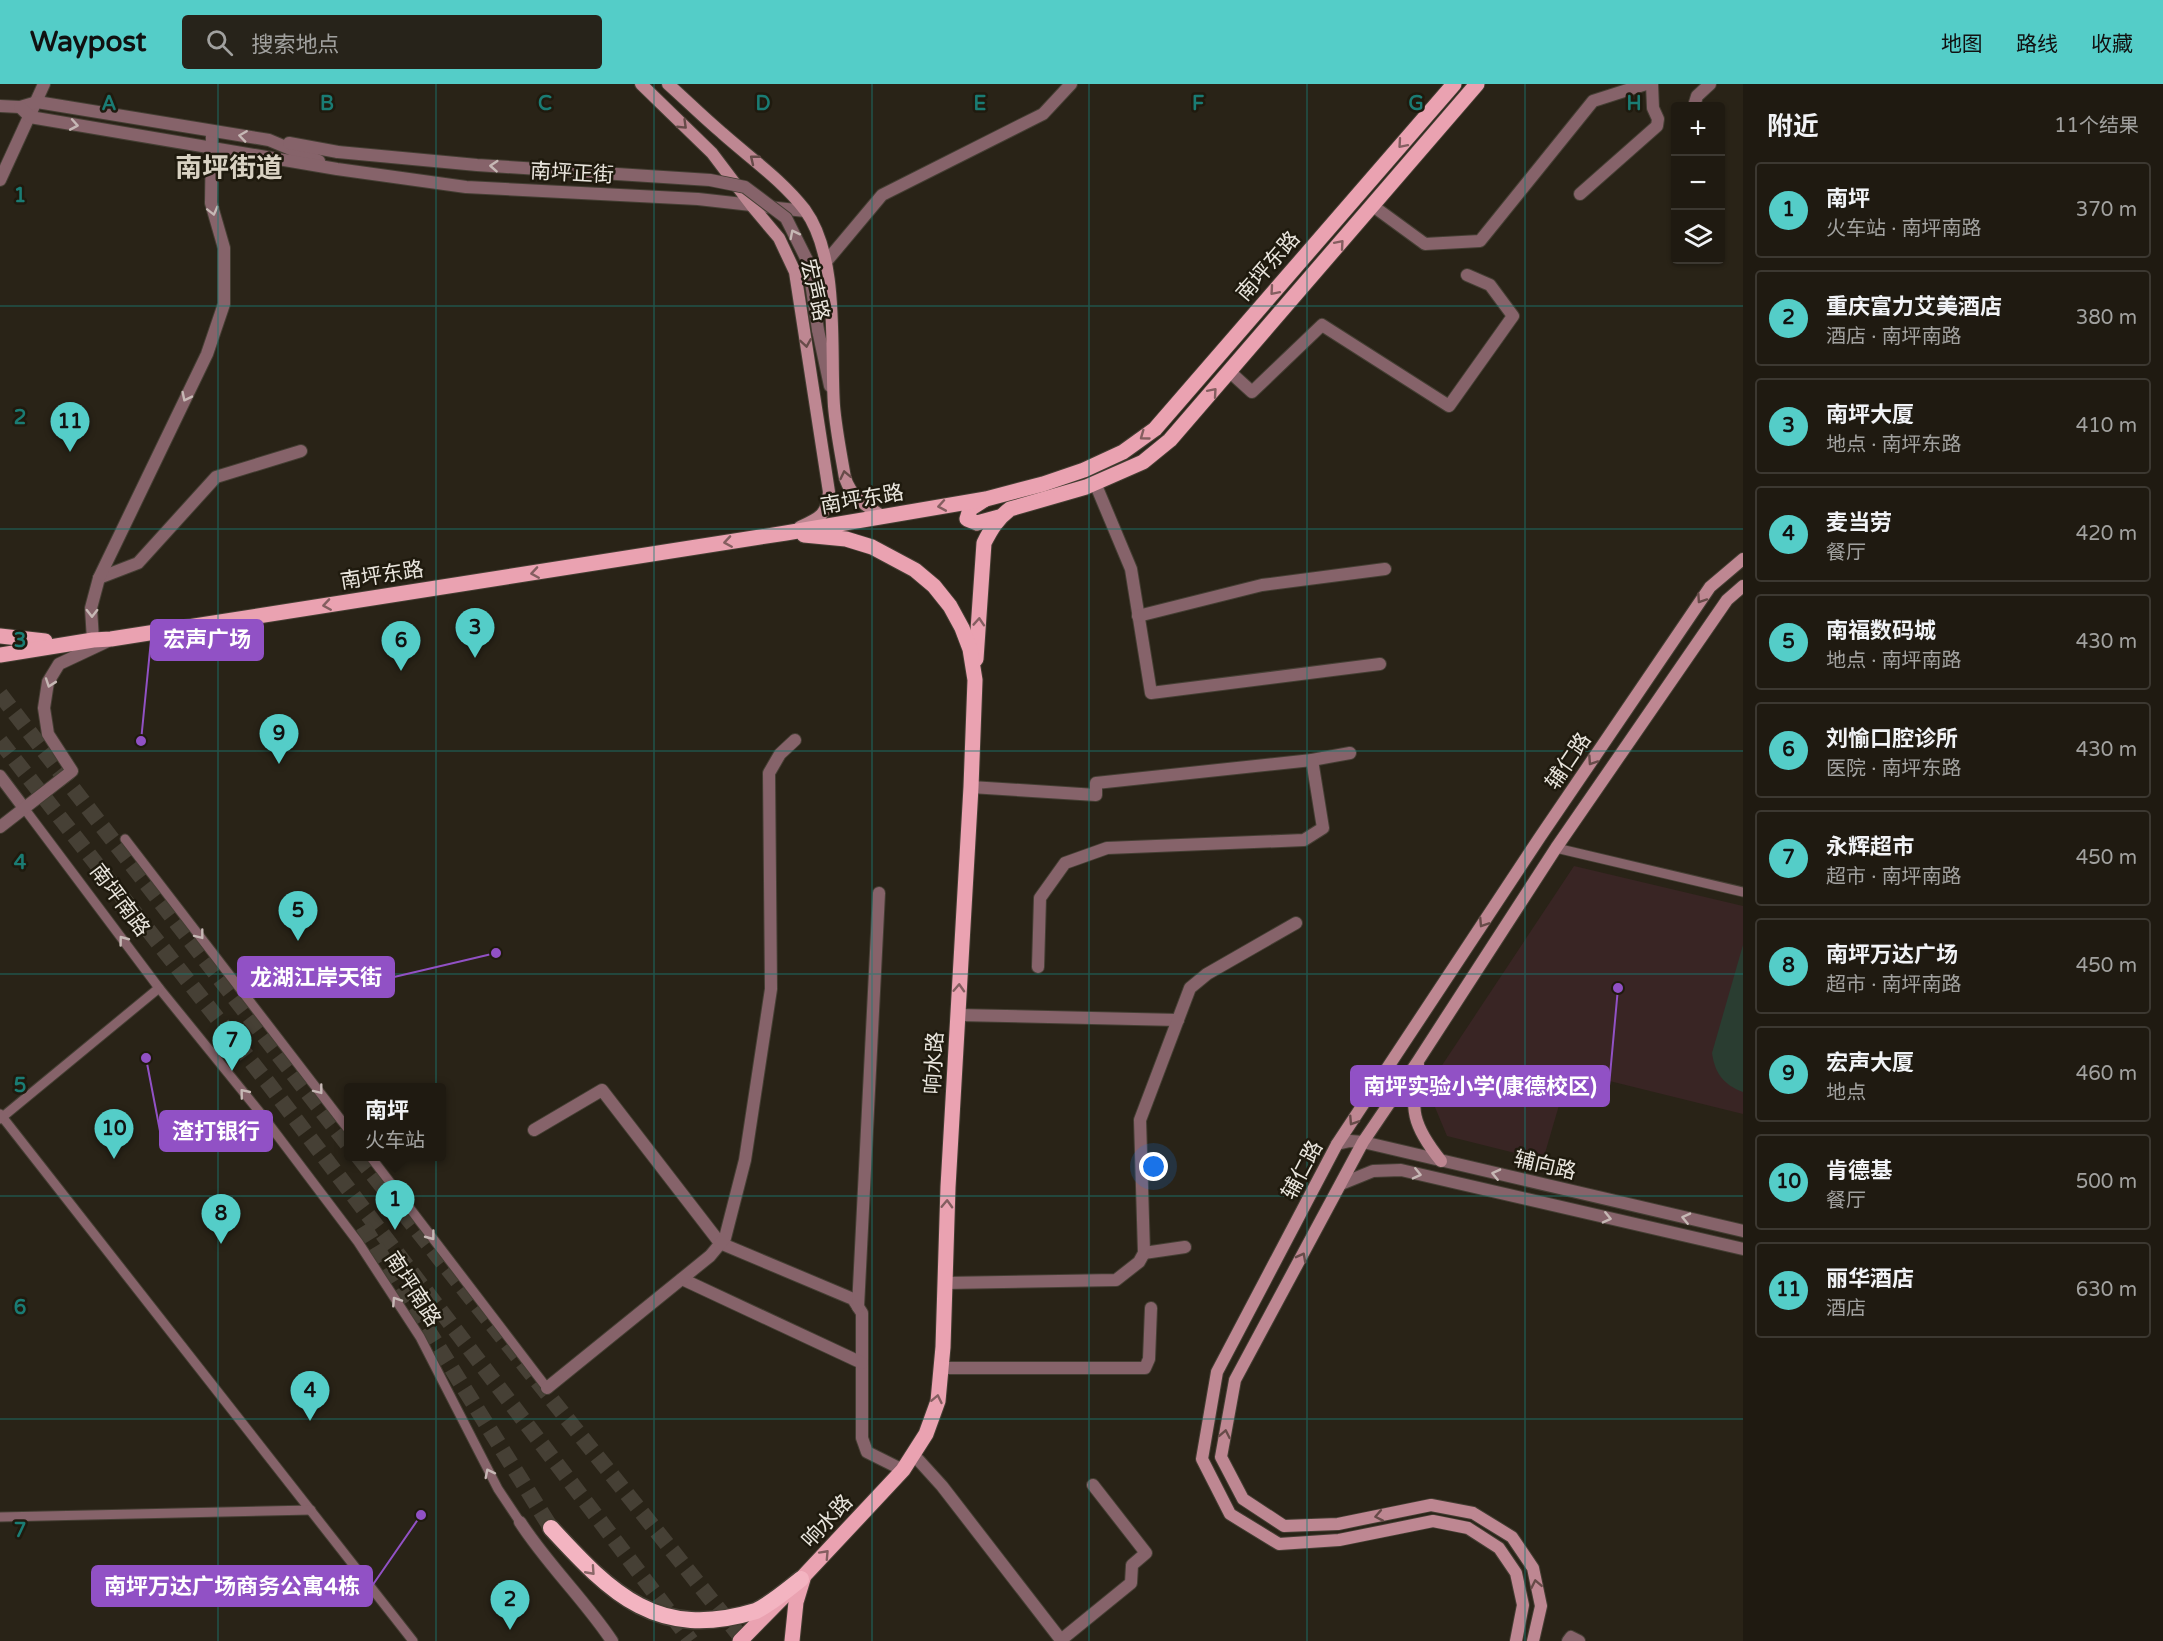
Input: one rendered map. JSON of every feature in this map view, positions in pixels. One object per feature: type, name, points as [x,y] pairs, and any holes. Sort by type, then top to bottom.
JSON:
[{"type":"highway","points":[[551,1528],[615,1598],[643,1618],[673,1628],[701,1630],[719,1627],[741,1619],[759,1610],[803,1577]]},
{"type":"main road","name":"宏声路","points":[[641,84],[712,153],[779,238],[795,272],[829,492],[828,505],[822,516],[786,533]]},
{"type":"main road","name":"宏声路","points":[[668,84],[721,133],[770,172],[805,211],[821,244],[825,263],[832,328],[834,408],[845,478],[855,499],[882,516]]},
{"type":"main road","name":"南坪东路","points":[[93,640],[786,533],[986,498],[1043,484],[1084,470],[1123,452],[1155,429],[1454,84]]},
{"type":"main road","name":"南坪东路","points":[[986,498],[970,509],[967,519],[977,523],[999,517],[1010,509],[1095,483],[1143,462],[1170,440],[1477,84]]},
{"type":"main road","points":[[975,680],[984,543],[999,517]]},
{"type":"main road","name":"响水路","points":[[740,1641],[903,1470],[926,1434],[938,1401],[971,787],[975,680],[970,649],[950,606],[934,586],[915,570],[872,547],[855,542],[786,533]]},
{"type":"main road","name":"辅仁路","points":[[1516,1641],[1523,1605],[1516,1573],[1498,1548],[1468,1528],[1433,1521],[1339,1540],[1279,1544],[1230,1514],[1202,1459],[1217,1372],[1337,1144],[1540,837],[1710,587],[1743,559]]},
{"type":"main road","name":"辅仁路","points":[[1533,1641],[1541,1606],[1533,1568],[1512,1537],[1473,1513],[1431,1505],[1338,1524],[1284,1526],[1243,1499],[1221,1457],[1235,1380],[1363,1142],[1556,848],[1727,600],[1743,586]]},
{"type":"main road","points":[[0,636],[37,641],[93,640]]},
{"type":"main road","points":[[0,655],[93,640]]},
{"type":"main road","points":[[1418,1061],[1413,1093],[1414,1112],[1423,1136],[1441,1161]]},
{"type":"main road","points":[[792,1641],[796,1602],[803,1577]]},
{"type":"street","points":[[0,180],[38,102],[44,84]]},
{"type":"street","points":[[825,263],[882,195],[1043,114],[1071,84]]},
{"type":"street","points":[[1373,206],[1425,244],[1480,241],[1593,100],[1646,84]]},
{"type":"street","points":[[1580,194],[1657,126],[1658,119],[1653,108],[1652,84]]},
{"type":"street","points":[[1695,102],[1697,96],[1710,84]]},
{"type":"street","name":"南坪正街","points":[[0,106],[20,107],[38,102],[268,140],[337,169]]},
{"type":"street","points":[[20,107],[30,117]]},
{"type":"street","name":"南坪正街","points":[[30,117],[212,149],[466,187],[698,199],[805,211]]},
{"type":"street","points":[[93,640],[91,608],[99,578],[207,354],[224,304],[224,248],[211,203],[212,132]]},
{"type":"street","points":[[268,140],[338,152],[477,165],[700,180],[745,187],[786,218],[808,262],[818,330],[834,408]]},
{"type":"street","points":[[1230,372],[1252,392],[1322,325],[1449,406],[1514,316],[1490,285],[1467,276]]},
{"type":"street","points":[[99,578],[138,563],[216,477],[301,451]]},
{"type":"street","points":[[1095,483],[1131,569],[1151,693],[1380,664]]},
{"type":"street","points":[[1138,616],[1262,585],[1385,569]]},
{"type":"street","points":[[0,827],[72,771],[48,734],[44,708],[48,682],[59,664],[111,639]]},
{"type":"street","points":[[547,1388],[710,1256],[725,1238],[745,1160],[771,989],[769,773],[780,753],[795,740]]},
{"type":"street","points":[[971,787],[1096,795],[1096,783],[1312,760],[1350,753]]},
{"type":"street","points":[[1038,967],[1040,898],[1065,863],[1107,848],[1304,840],[1323,828],[1312,760]]},
{"type":"street","name":"南坪南路","points":[[0,776],[159,988],[262,1115],[358,1242],[420,1337],[498,1489],[535,1546],[571,1587],[612,1641]]},
{"type":"street","name":"南坪南路","points":[[125,839],[344,1121]]},
{"type":"street","points":[[1556,848],[1743,892]]},
{"type":"street","points":[[858,1307],[879,893]]},
{"type":"street","points":[[945,1283],[1116,1280],[1139,1262],[1144,1253],[1140,1120],[1190,988],[1208,974],[1296,923]]},
{"type":"street","points":[[159,988],[1,1117],[413,1641]]},
{"type":"street","points":[[958,1015],[1178,1020]]},
{"type":"street","points":[[534,1130],[602,1090],[720,1243],[853,1299],[862,1313],[862,1438],[867,1452],[903,1470]]},
{"type":"street","name":"辅向路","points":[[1337,1144],[1350,1141],[1363,1142],[1743,1232]]},
{"type":"street","name":"南坪南路","points":[[374,1161],[547,1388]]},
{"type":"street","name":"辅向路","points":[[1341,1184],[1372,1171],[1401,1170],[1743,1249]]},
{"type":"street","points":[[1144,1253],[1185,1247]]},
{"type":"street","points":[[682,1279],[862,1363]]},
{"type":"street","points":[[941,1368],[1145,1368],[1149,1359],[1151,1308]]},
{"type":"street","points":[[913,1454],[942,1486],[1060,1640],[1131,1584],[1132,1565],[1146,1553],[1093,1485]]},
{"type":"street","points":[[0,1517],[311,1510]]},
{"type":"street","points":[[1568,1641],[1571,1637],[1579,1641]]},
{"type":"shaded area","points":[[1574,866],[1743,906],[1743,1114],[1569,1071],[1543,1160],[1447,1136],[1427,1088]]},
{"type":"green space","points":[[1743,945],[1743,1092],[1731,1086],[1718,1073],[1712,1053]]},
{"type":"tunnel","points":[[0,694],[344,1140]]},
{"type":"tunnel","points":[[0,741],[268,1083],[691,1641]]},
{"type":"tunnel","points":[[362,1161],[744,1641]]},
{"type":"tunnel","points":[[363,1226],[551,1528]]},
{"type":"place","name":"丽华酒店","points":[[70,452]]},
{"type":"place","name":"南坪大厦","points":[[475,658]]},
{"type":"place","name":"刘愉口腔诊所","points":[[401,671]]},
{"type":"place","name":"宏声广场","points":[[141,741]]},
{"type":"place","name":"宏声大厦","points":[[279,764]]},
{"type":"place","name":"南福数码城","points":[[298,941]]},
{"type":"place","name":"龙湖江岸天街","points":[[496,953]]},
{"type":"place","name":"南坪实验小学(康德校区)","points":[[1618,988]]},
{"type":"place","name":"渣打银行","points":[[146,1058]]},
{"type":"place","name":"永辉超市","points":[[232,1071]]},
{"type":"place","name":"肯德基","points":[[114,1159]]},
{"type":"place","name":"南坪","points":[[395,1230]]},
{"type":"place","name":"南坪万达广场","points":[[221,1244]]},
{"type":"place","name":"麦当劳","points":[[310,1421]]},
{"type":"place","name":"南坪万达广场商务公寓4栋","points":[[421,1515]]},
{"type":"place","name":"重庆富力艾美酒店","points":[[510,1630]]},
{"type":"district","name":"南坪街道","points":[[229,168]]}]
